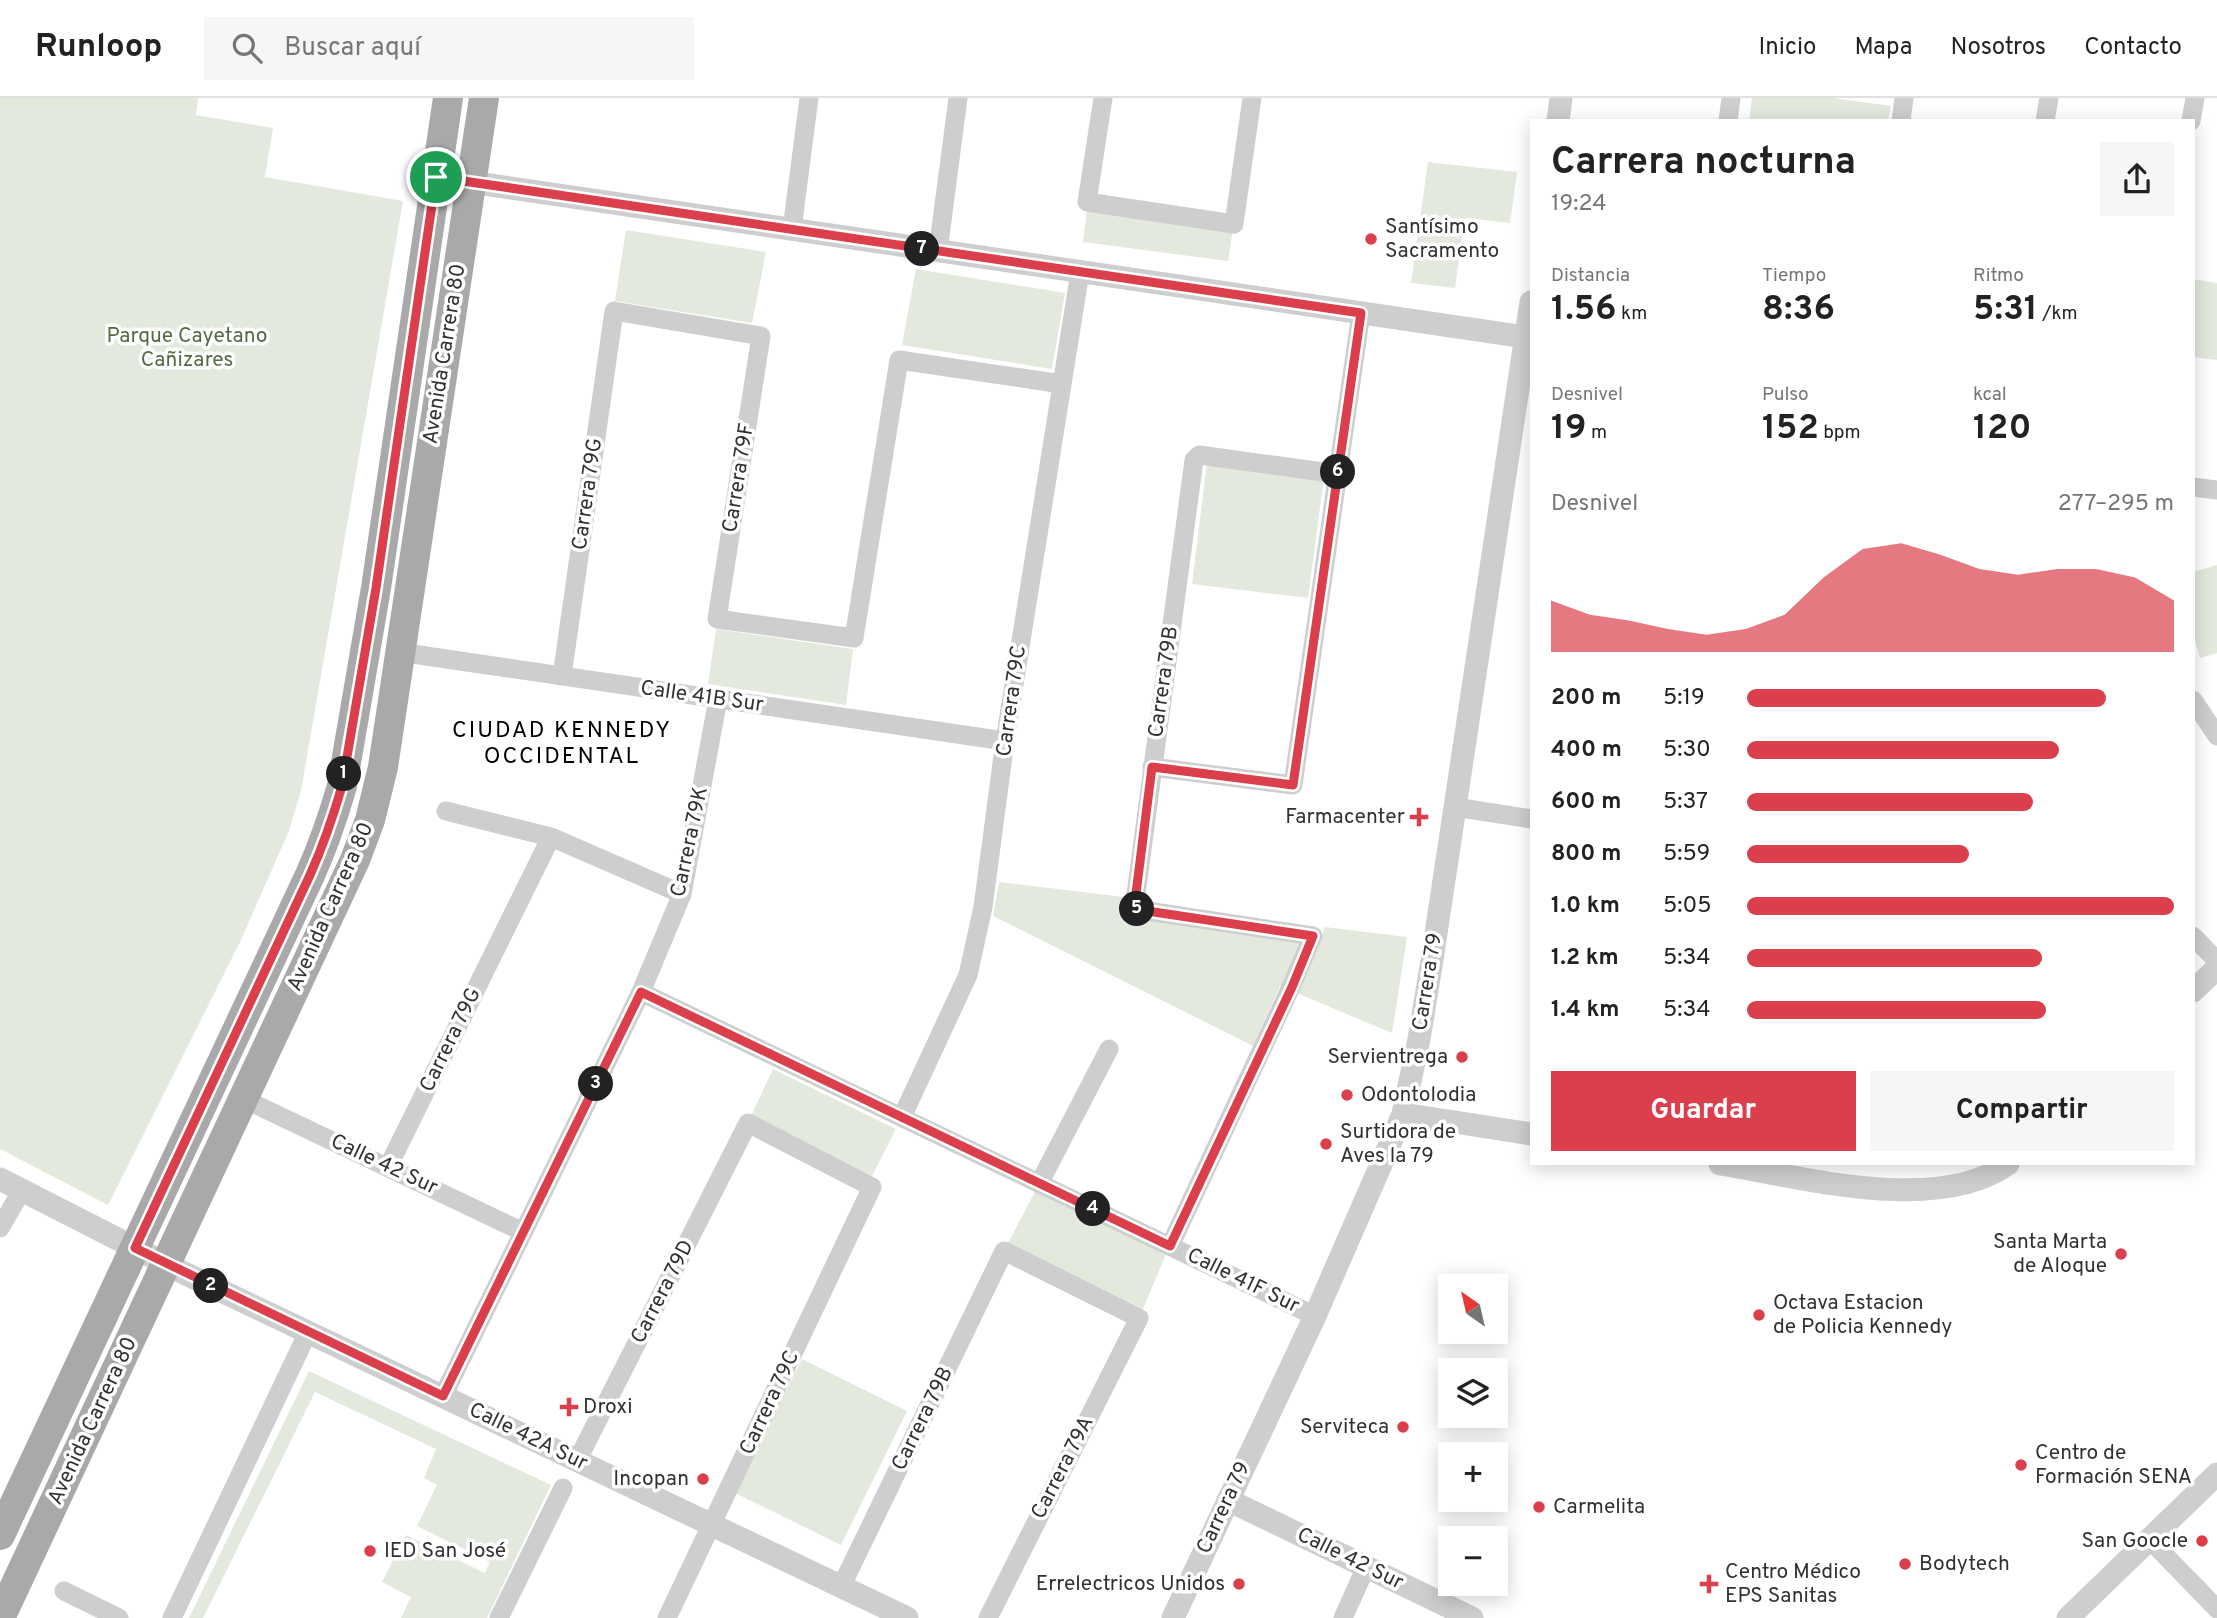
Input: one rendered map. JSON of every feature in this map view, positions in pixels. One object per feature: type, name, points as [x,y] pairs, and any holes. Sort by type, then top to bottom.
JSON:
[{"type":"main road","name":"Avenida Carrera 80","points":[[2,1524],[310,875],[335,810],[342,786],[373,601],[448,98]]},
{"type":"main road","name":"Avenida Carrera 80","points":[[1,1618],[355,860],[370,820],[383,767],[484,98]]},
{"type":"street","points":[[792,229],[809,98]]},
{"type":"street","points":[[938,251],[958,98]]},
{"type":"street","points":[[1103,98],[1087,202],[1234,224],[1252,98]]},
{"type":"street","points":[[1558,119],[1561,98]]},
{"type":"street","points":[[1728,119],[1731,98]]},
{"type":"street","points":[[1901,119],[1904,98]]},
{"type":"street","points":[[2045,119],[2049,98]]},
{"type":"street","points":[[2192,119],[2195,98]]},
{"type":"street","points":[[436,177],[1526,337]]},
{"type":"street","name":"Carrera 79C","points":[[902,1117],[968,975],[986,890],[1005,741],[1080,272]]},
{"type":"street","name":"Carrera 79","points":[[1172,1618],[1315,1316],[1403,1114],[1419,1039],[1530,309]]},
{"type":"street","name":"Carrera 79G","points":[[562,676],[614,311],[761,336]]},
{"type":"street","points":[[1152,767],[1293,785],[1361,313]]},
{"type":"street","name":"Carrera 79F","points":[[761,336],[717,619],[854,638],[900,360],[1062,384]]},
{"type":"street","name":"Carrera 79B","points":[[1170,1246],[1292,987],[1313,936],[1134,909],[1196,456],[1338,474]]},
{"type":"street","points":[[2195,487],[2217,490]]},
{"type":"street","name":"Calle 41B Sur","points":[[399,652],[1005,741]]},
{"type":"street","name":"Carrera 79K","points":[[443,1396],[641,992],[682,894],[718,699]]},
{"type":"street","points":[[2195,703],[2217,736]]},
{"type":"street","points":[[1455,807],[1530,819]]},
{"type":"street","points":[[446,811],[551,838],[682,894]]},
{"type":"street","name":"Carrera 79G","points":[[388,1167],[551,838]]},
{"type":"street","points":[[2195,938],[2217,961]]},
{"type":"street","points":[[2195,989],[2217,968]]},
{"type":"street","name":"Calle 41F Sur","points":[[641,992],[1315,1316]]},
{"type":"street","points":[[1039,1184],[1109,1049]]},
{"type":"street","name":"Calle 42 Sur","points":[[244,1099],[523,1232]]},
{"type":"street","points":[[1403,1114],[1530,1134]]},
{"type":"street","name":"Carrera 79C","points":[[667,1618],[872,1187],[748,1123]]},
{"type":"street","name":"Carrera 79D","points":[[577,1461],[748,1123]]},
{"type":"street","points":[[1726,1165],[1863,1188],[1897,1190],[1936,1190],[1978,1179],[2006,1165]]},
{"type":"street","name":"Calle 42A Sur","points":[[0,1179],[167,1265],[907,1618]]},
{"type":"street","points":[[0,1228],[22,1190]]},
{"type":"street","name":"Carrera 79B","points":[[841,1587],[1004,1251]]},
{"type":"street","name":"Carrera 79A","points":[[988,1618],[1139,1318],[1004,1251]]},
{"type":"street","points":[[172,1618],[308,1332]]},
{"type":"street","points":[[2068,1618],[2217,1474]]},
{"type":"street","points":[[499,1618],[563,1488]]},
{"type":"street","name":"Calle 42 Sur","points":[[1228,1500],[1472,1618]]},
{"type":"street","points":[[2149,1539],[2217,1609]]},
{"type":"street","points":[[1343,1618],[1366,1567]]},
{"type":"street","points":[[64,1591],[119,1618]]},
{"type":"green space","name":"Parque Cayetano Cañizares","points":[[0,98],[198,98],[196,115],[273,128],[265,177],[403,201],[301,791],[289,831],[240,942],[108,1205],[0,1149]]},
{"type":"green space","points":[[1752,98],[1833,98],[1891,106],[1888,119],[1749,119]]},
{"type":"green space","points":[[1428,162],[1517,172],[1510,223],[1465,218],[1455,288],[1411,283]]},
{"type":"green space","points":[[1087,209],[1233,229],[1228,261],[1083,242]]},
{"type":"green space","points":[[626,230],[766,252],[752,323],[615,301]]},
{"type":"green space","points":[[916,269],[1065,293],[1052,369],[902,345]]},
{"type":"green space","points":[[2195,279],[2217,283],[2217,360],[2195,357]]},
{"type":"green space","points":[[1207,463],[1324,477],[1308,598],[1192,584]]},
{"type":"green space","points":[[2217,565],[2217,653],[2200,658],[2195,641],[2195,571]]},
{"type":"green space","points":[[716,629],[853,649],[846,705],[708,684]]},
{"type":"green space","points":[[999,882],[1124,897],[1122,913],[1319,944],[1325,927],[1407,937],[1392,1033],[1280,986],[1253,1046],[993,916]]},
{"type":"green space","points":[[773,1069],[896,1129],[872,1176],[751,1116]]},
{"type":"green space","points":[[1036,1190],[1166,1254],[1143,1309],[1008,1243]]},
{"type":"green space","points":[[802,1359],[907,1411],[841,1545],[735,1493]]},
{"type":"green space","points":[[309,1371],[551,1485],[487,1618],[401,1618],[411,1597],[382,1582],[406,1535],[485,1573],[490,1562],[417,1526],[437,1485],[424,1478],[436,1449],[315,1392],[203,1618],[189,1618]]},
{"type":"place","name":"Santísimo Sacramento","points":[[1371,239]]},
{"type":"place","name":"Farmacenter","points":[[1419,817]]},
{"type":"place","name":"Servientrega","points":[[1462,1057]]},
{"type":"place","name":"Odontolodia","points":[[1347,1095]]},
{"type":"place","name":"Surtidora de Aves la 79","points":[[1326,1144]]},
{"type":"place","name":"Santa Marta de Aloque","points":[[2121,1254]]},
{"type":"place","name":"Octava Estacion de Policia Kennedy","points":[[1759,1315]]},
{"type":"place","name":"Droxi","points":[[569,1407]]},
{"type":"place","name":"Serviteca","points":[[1403,1427]]},
{"type":"place","name":"Centro de Formación SENA","points":[[2021,1465]]},
{"type":"place","name":"Incopan","points":[[703,1479]]},
{"type":"place","name":"Carmelita","points":[[1539,1507]]},
{"type":"place","name":"San Goocle","points":[[2202,1541]]},
{"type":"place","name":"IED San José","points":[[370,1551]]},
{"type":"place","name":"Bodytech","points":[[1905,1564]]},
{"type":"place","name":"Errelectricos Unidos","points":[[1239,1584]]},
{"type":"place","name":"Centro Médico EPS Sanitas","points":[[1709,1584]]},
{"type":"district","name":"CIUDAD KENNEDY OCCIDENTAL","points":[[562,744]]},
{"type":"route","points":[[436,177],[1361,313],[1293,785],[1152,767],[1134,909],[1313,936],[1292,987],[1170,1246],[641,992],[443,1396],[135,1248],[310,875],[326,838],[342,786],[376,588],[436,177]]}]
